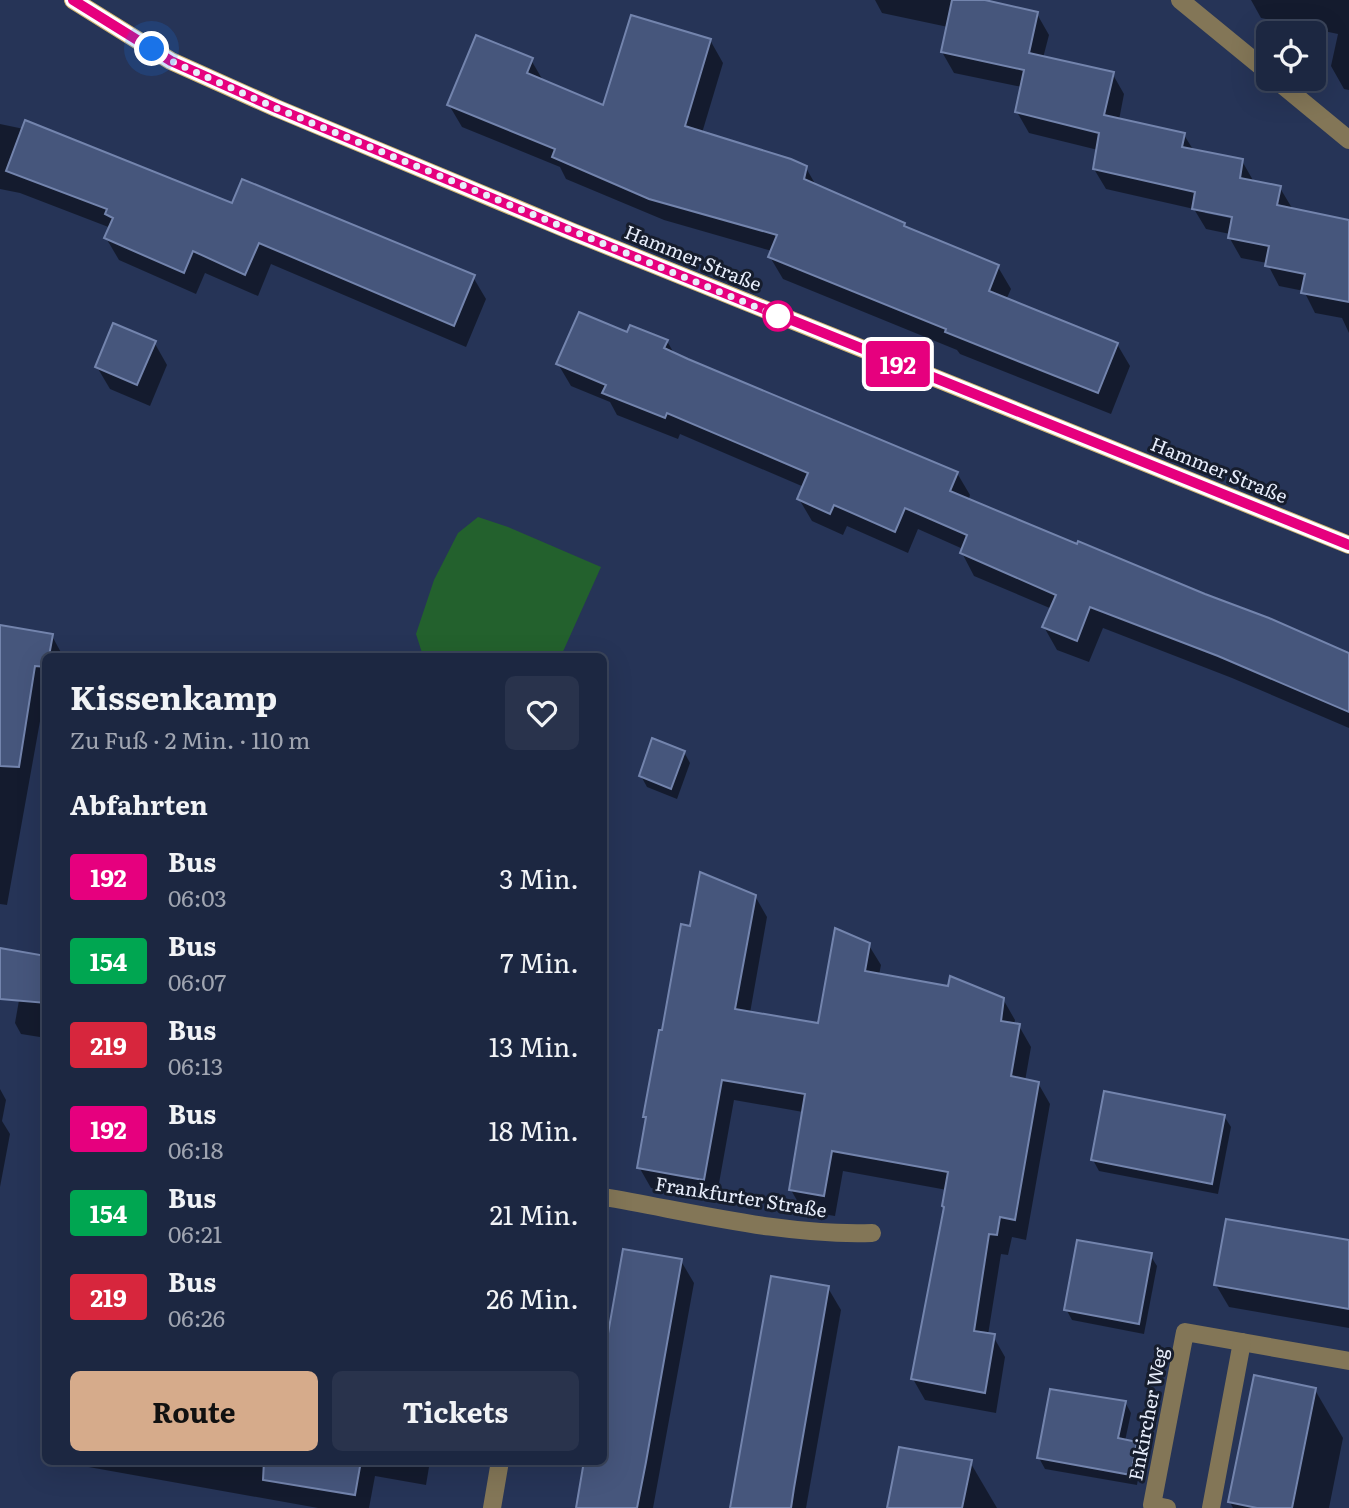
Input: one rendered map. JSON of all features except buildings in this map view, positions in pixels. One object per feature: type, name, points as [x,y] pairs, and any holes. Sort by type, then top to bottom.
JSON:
[{"type":"main road","name":"Hammer Straße","points":[[73,0],[171,61],[276,108],[585,237],[1349,545]]},
{"type":"street","points":[[1180,0],[1256,63]]},
{"type":"street","points":[[1290,91],[1349,140]]},
{"type":"street","name":"Frankfurter Straße","points":[[607,1198],[760,1224],[843,1234],[872,1233]]},
{"type":"street","name":"Enkircher Weg","points":[[1167,1508],[1152,1505],[1185,1332],[1349,1361]]},
{"type":"street","points":[[1211,1508],[1242,1342]]},
{"type":"street","points":[[492,1508],[499,1465]]},
{"type":"green space","points":[[478,517],[601,567],[562,653],[422,653],[416,634],[434,580],[458,533]]},
{"type":"bus line","name":"192","points":[[73,0],[171,61],[276,108],[573,232],[1349,545]]},
{"type":"route","points":[[152,49],[171,61],[276,108],[778,316]]}]
